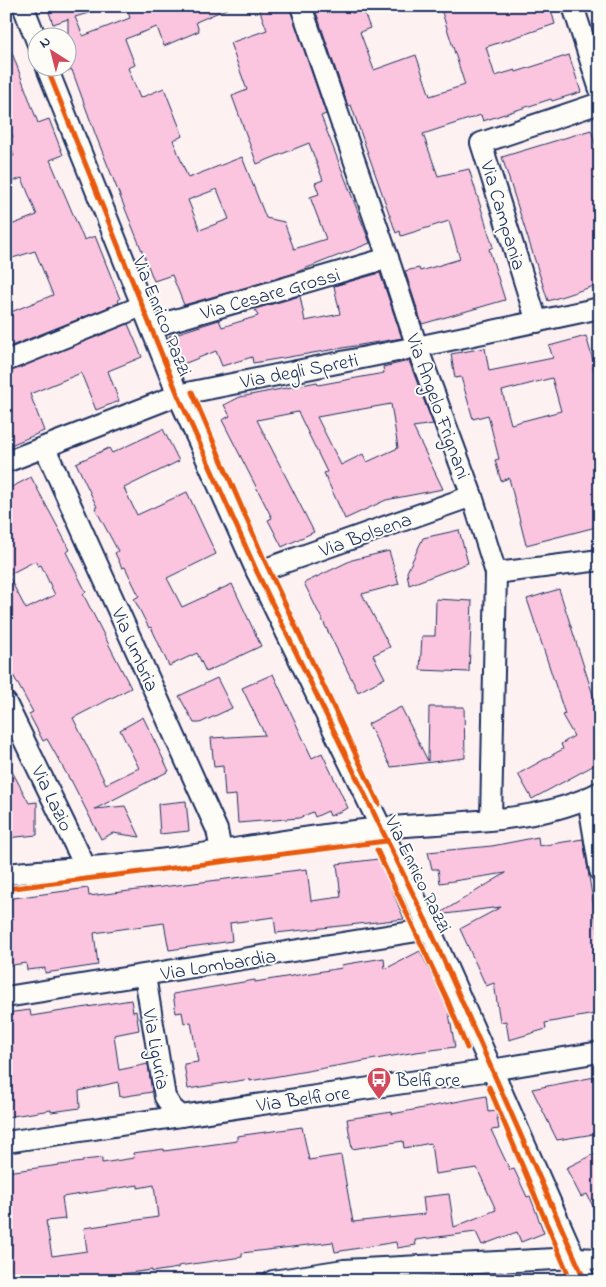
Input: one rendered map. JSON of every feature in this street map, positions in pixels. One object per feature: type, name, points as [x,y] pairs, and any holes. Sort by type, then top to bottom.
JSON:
[{"type":"street","points":[[23,6],[32,28]]},
{"type":"street","name":"Via Angelo Frignani","points":[[300,6],[417,347],[472,496],[496,573],[491,820]]},
{"type":"street","points":[[573,6],[600,90]]},
{"type":"street","name":"Via Enrico Pazzi","points":[[51,78],[178,395],[257,572],[430,929],[585,1281]]},
{"type":"street","name":"Via Campania","points":[[536,322],[481,142],[600,104]]},
{"type":"street","name":"Via Cesare Grossi","points":[[151,328],[388,258]]},
{"type":"street","points":[[6,362],[142,306]]},
{"type":"street","name":"Via degli Spreti","points":[[6,462],[178,395],[600,308]]},
{"type":"street","name":"Via Umbria","points":[[45,448],[217,830],[221,851]]},
{"type":"street","name":"Via Bolsena","points":[[257,572],[472,496]]},
{"type":"street","points":[[496,573],[600,560]]},
{"type":"street","name":"Via Lazio","points":[[6,703],[86,866]]},
{"type":"street","points":[[6,874],[141,863],[380,828],[491,820],[542,812],[594,795],[600,871]]},
{"type":"street","name":"Via Lombardia","points":[[6,997],[430,929]]},
{"type":"street","name":"Via Liguria","points":[[145,976],[165,1096],[172,1108],[181,1116]]},
{"type":"street","name":"Via Belfiore","points":[[6,1142],[600,1052]]},
{"type":"street","points":[[273,1281],[575,1258],[600,1259]]},
{"type":"building","points":[[47,6],[97,6],[98,10],[75,17],[83,36],[130,18],[126,6],[233,6],[196,22],[199,31],[164,46],[157,27],[125,39],[135,65],[128,68],[140,98],[164,88],[183,136],[173,140],[188,178],[242,157],[266,218],[284,222],[294,249],[326,239],[310,197],[319,194],[315,183],[323,180],[309,143],[257,164],[232,96],[247,90],[230,43],[267,30],[258,6],[289,6],[326,114],[321,116],[370,243],[289,275],[184,305],[172,275],[154,281],[75,78],[78,78],[78,28],[68,28],[68,19],[53,24]],"holes":[[[217,189],[229,219],[200,230],[188,200]]]},
{"type":"building","points":[[314,6],[350,6],[352,13],[363,10],[370,28],[360,32],[374,70],[416,55],[430,96],[465,85],[440,6],[550,6],[555,24],[486,47],[495,76],[515,70],[516,72],[569,55],[581,92],[552,101],[551,99],[483,121],[481,115],[423,134],[438,176],[469,169],[493,247],[489,249],[505,300],[422,324],[405,271],[419,268],[420,271],[460,259],[449,221],[401,236],[400,231],[396,233],[351,105],[348,106]]},
{"type":"building","points":[[6,42],[8,42],[38,123],[49,119],[63,155],[50,160],[84,240],[95,236],[120,299],[118,300],[119,303],[6,348],[6,314],[53,295],[35,251],[6,260],[6,227],[37,215],[22,178],[6,184],[6,159],[14,156],[8,139],[13,137],[6,120]]},
{"type":"building","points":[[591,130],[600,159],[600,284],[548,301],[502,157]]},
{"type":"building","points":[[380,273],[402,338],[253,363],[252,357],[222,366],[216,351],[181,365],[169,336],[219,320],[222,327],[258,316],[255,309],[300,296],[305,321],[340,314],[334,286]]},
{"type":"building","points":[[128,324],[142,357],[108,371],[119,401],[96,410],[81,373],[30,394],[44,431],[6,447],[6,373]]},
{"type":"building","points":[[586,336],[595,367],[593,367],[600,394],[600,526],[526,545],[509,478],[501,481],[495,460],[499,459],[488,415],[473,419],[461,377],[455,378],[451,354],[485,348],[489,371],[553,358],[549,346]],"holes":[[[552,378],[561,411],[511,424],[502,391]]]},
{"type":"building","points":[[409,361],[433,424],[413,427],[443,489],[386,500],[345,519],[324,473],[327,472],[298,412],[257,420],[314,532],[282,547],[268,520],[272,518],[222,420],[230,416],[224,405],[240,397],[317,382],[318,385],[384,373],[383,367]],"holes":[[[391,404],[398,448],[367,462],[363,454],[341,465],[317,417]]]},
{"type":"building","points":[[163,429],[179,461],[124,488],[137,515],[187,492],[216,554],[167,578],[182,607],[232,584],[261,646],[206,672],[197,653],[169,666],[151,627],[149,628],[134,599],[139,596],[125,567],[122,568],[115,553],[118,551],[95,508],[97,507],[76,463],[109,448],[112,453]]},
{"type":"building","points":[[31,477],[70,550],[66,552],[86,592],[83,594],[131,688],[73,718],[106,784],[139,768],[120,730],[143,717],[169,771],[95,809],[125,806],[140,837],[113,833],[101,839],[71,780],[47,739],[43,741],[29,714],[33,712],[6,662],[6,490]],"holes":[[[35,561],[38,566],[41,565],[55,595],[26,609],[8,575]]]},
{"type":"building","points":[[459,530],[468,563],[409,585],[407,572],[423,538]]},
{"type":"building","points":[[389,551],[399,584],[362,594],[390,647],[373,655],[385,678],[358,692],[304,583],[352,560]]},
{"type":"building","points":[[559,589],[594,698],[600,695],[600,762],[532,799],[518,774],[563,749],[561,744],[574,736],[562,715],[565,714],[527,599]]},
{"type":"building","points":[[436,599],[472,601],[469,672],[420,670],[422,636],[435,636]]},
{"type":"building","points":[[273,674],[312,758],[322,753],[348,808],[330,816],[328,811],[315,817],[313,812],[299,818],[238,823],[236,795],[225,796],[223,766],[214,767],[211,738],[265,735],[242,688]]},
{"type":"building","points":[[217,678],[232,708],[200,723],[194,723],[179,696]]},
{"type":"building","points":[[401,707],[428,761],[429,707],[464,707],[465,758],[391,767],[368,724]]},
{"type":"building","points":[[6,760],[29,803],[37,802],[37,835],[6,838]]},
{"type":"building","points":[[186,801],[189,831],[160,834],[158,804]]},
{"type":"building","points":[[538,837],[539,846],[583,839],[600,945],[600,1013],[545,1023],[546,1029],[509,1040],[506,1021],[500,1022],[494,983],[486,986],[460,929],[501,907],[437,915],[506,873],[440,883],[438,869],[432,869],[428,852],[492,846]]},
{"type":"building","points":[[379,859],[404,919],[276,933],[274,917],[230,923],[232,941],[169,950],[164,923],[94,933],[98,965],[45,973],[45,968],[27,970],[26,963],[6,966],[6,899],[88,888],[89,896],[307,869],[311,901],[341,897],[337,864]]},
{"type":"building","points":[[420,951],[448,1008],[455,1047],[250,1081],[250,1079],[188,1089],[184,1064],[198,1062],[191,1022],[184,1023],[182,1012],[176,1013],[173,994],[342,968],[341,965],[384,958],[385,969]]},
{"type":"building","points":[[131,1000],[133,1012],[136,1011],[139,1030],[114,1035],[119,1070],[148,1064],[152,1092],[120,1097],[118,1082],[79,1091],[80,1108],[51,1112],[51,1110],[6,1117],[6,1013],[30,1010],[31,1016]]},
{"type":"building","points":[[600,1076],[600,1133],[557,1140],[532,1089]]},
{"type":"building","points":[[486,1096],[488,1112],[496,1111],[499,1129],[491,1130],[510,1170],[514,1169],[527,1197],[530,1196],[544,1233],[521,1242],[517,1232],[482,1245],[476,1232],[415,1240],[416,1245],[397,1248],[396,1242],[335,1252],[333,1242],[242,1253],[242,1257],[178,1266],[178,1268],[152,1272],[152,1270],[66,1281],[6,1281],[6,1172],[102,1158],[102,1163],[134,1158],[133,1153],[164,1149],[164,1151],[237,1141],[237,1136],[302,1127],[309,1160],[341,1155],[353,1222],[425,1214],[423,1197],[449,1194],[454,1227],[496,1210],[477,1168],[435,1174],[431,1143],[404,1148],[403,1141],[352,1149],[347,1119],[392,1112],[392,1114]],"holes":[[[138,1185],[138,1188],[154,1185],[158,1217],[84,1228],[87,1251],[52,1256],[46,1221],[65,1219],[62,1197]]]},
{"type":"building","points":[[600,1151],[600,1221],[587,1194],[581,1197],[566,1168]]},
{"type":"cycle path","points":[[51,78],[178,395],[257,572],[430,929],[585,1281]]},
{"type":"cycle path","points":[[192,392],[263,557],[379,804]]},
{"type":"cycle path","points":[[6,889],[386,841]]},
{"type":"cycle path","points":[[377,850],[447,999],[467,1048]]},
{"type":"cycle path","points":[[489,1087],[571,1281]]},
{"type":"place","name":"Belfiore","points":[[379,1100]]}]
